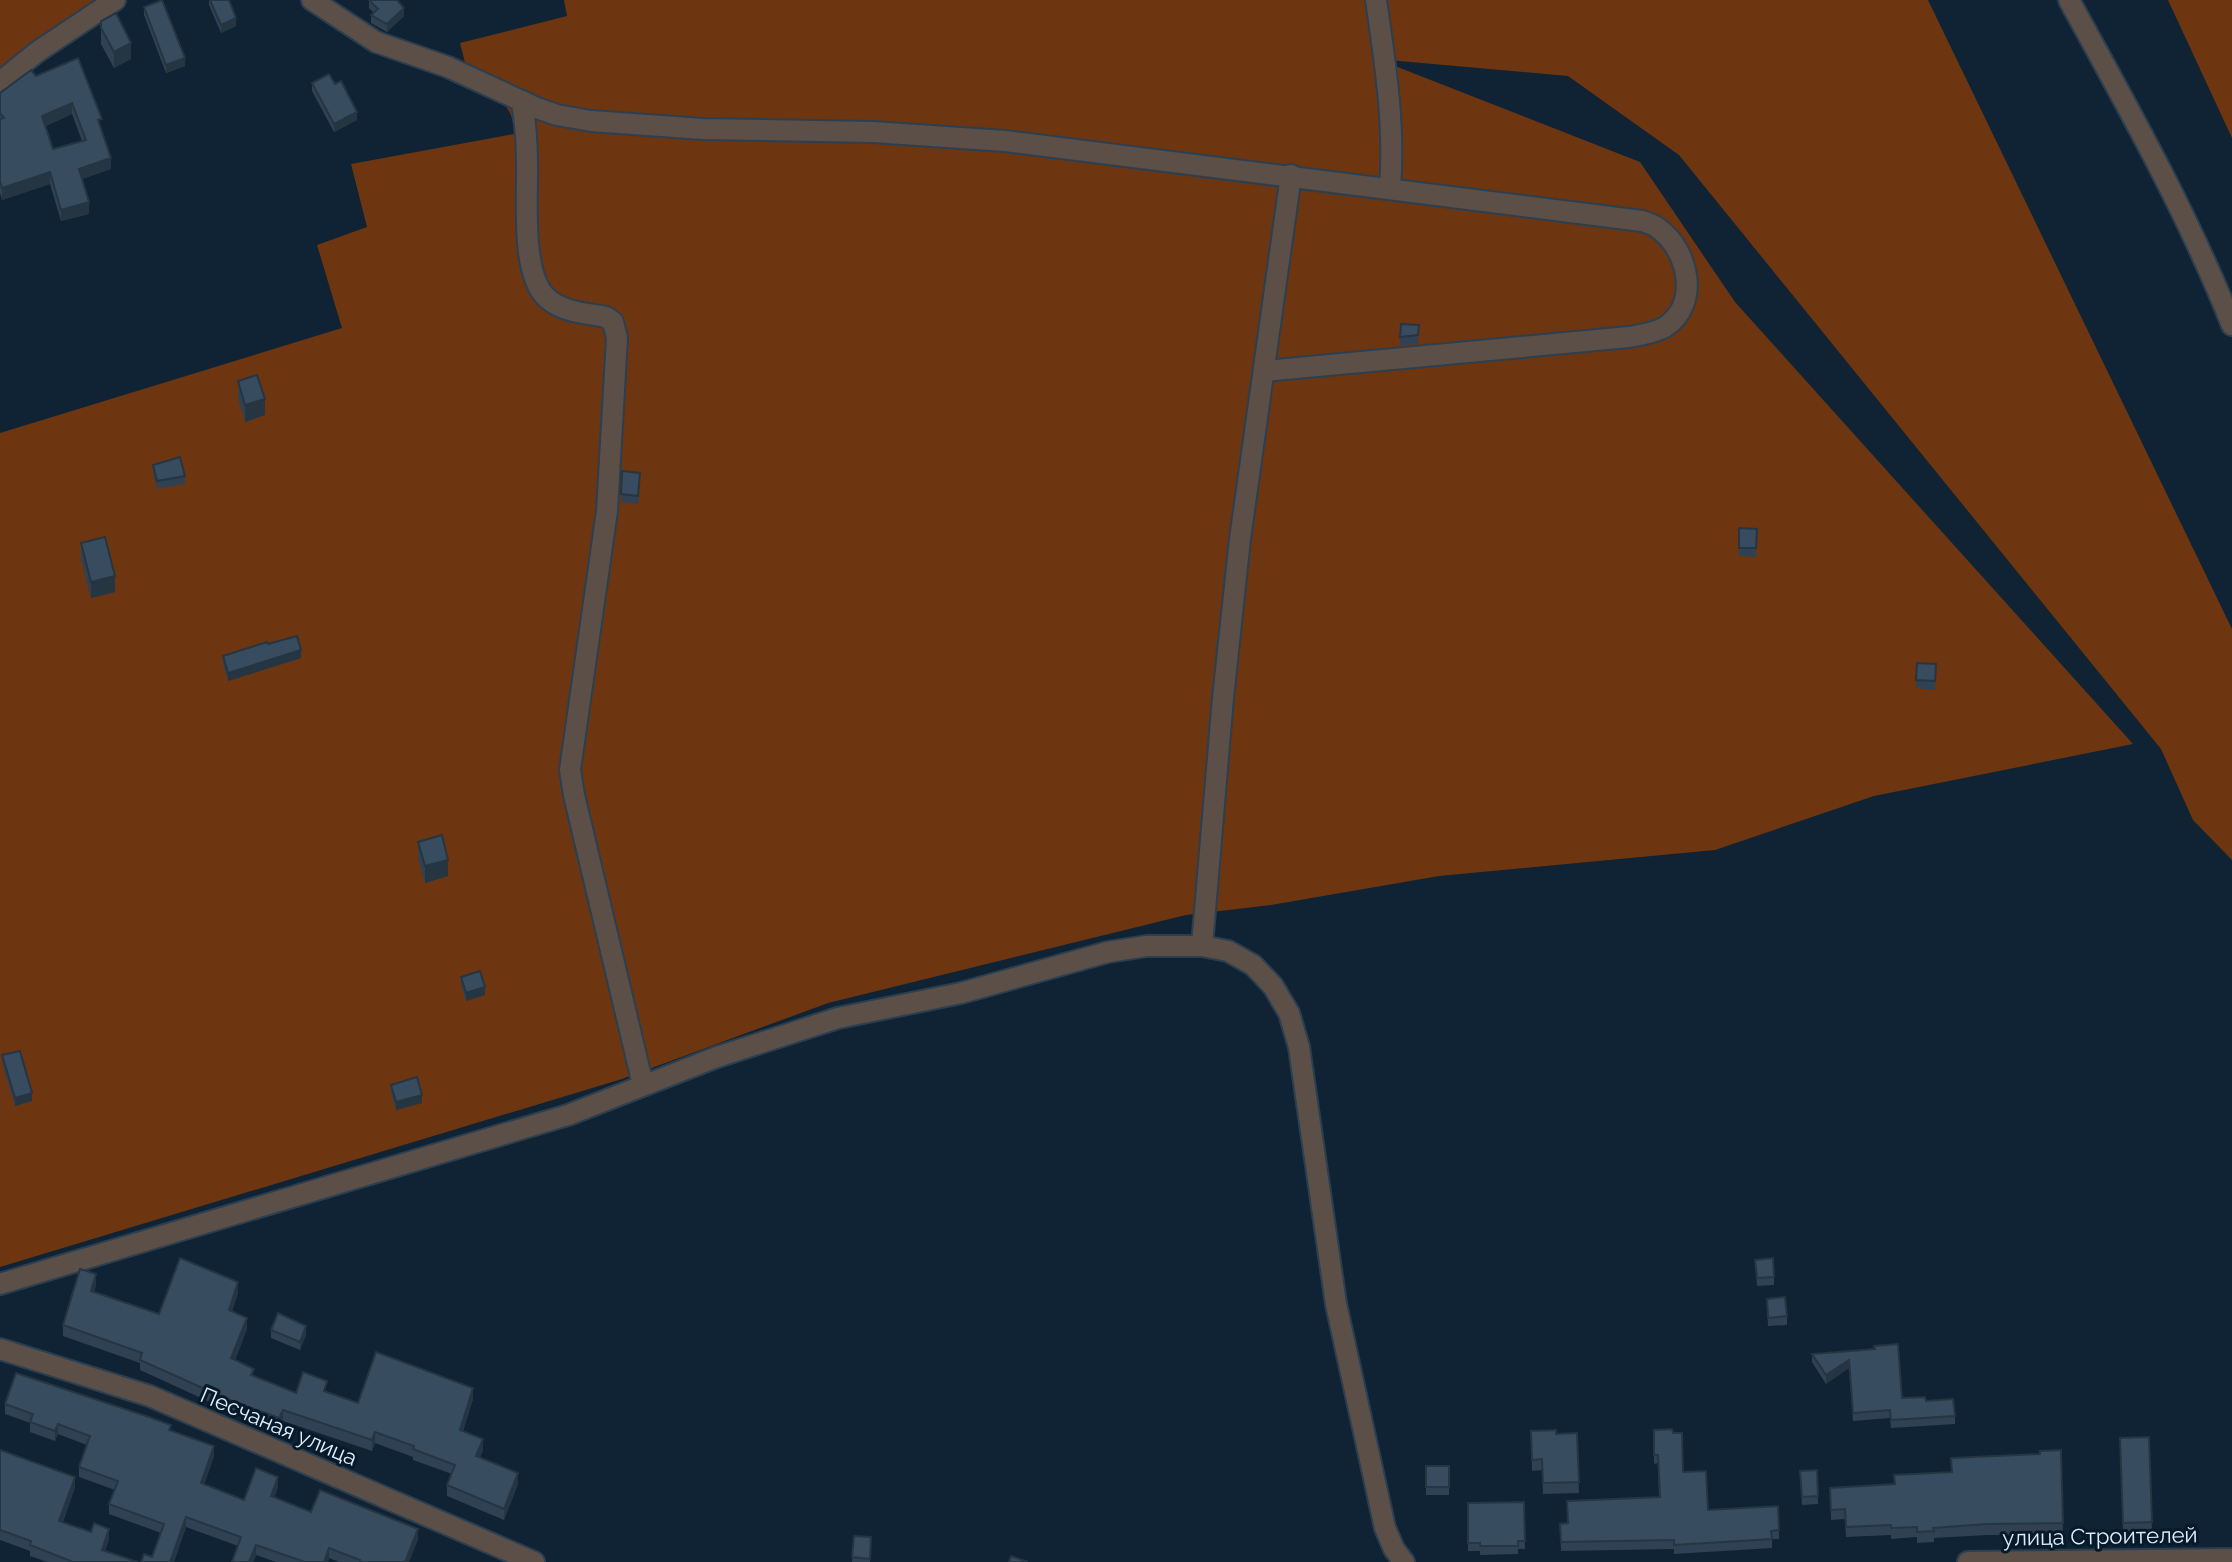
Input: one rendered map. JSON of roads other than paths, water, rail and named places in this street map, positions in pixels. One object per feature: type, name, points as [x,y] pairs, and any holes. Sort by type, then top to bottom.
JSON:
[{"type":"street","points":[[0,82],[37,52],[115,0]]},
{"type":"street","points":[[312,0],[376,42],[448,67],[557,115],[604,123],[703,129],[940,135],[1291,175],[1642,221],[1658,228],[1683,258],[1688,279],[1678,315],[1665,327],[1629,337],[1264,371]]},
{"type":"street","points":[[1376,0],[1391,113],[1393,147],[1390,188]]},
{"type":"street","points":[[2069,0],[2162,172],[2213,277],[2232,325]]},
{"type":"street","points":[[522,101],[527,144],[529,243],[538,285],[543,294],[559,306],[606,317],[613,322],[617,338],[607,511],[570,770],[643,1085]]},
{"type":"street","points":[[1202,946],[1238,555],[1291,175]]},
{"type":"street","points":[[0,1284],[568,1115],[717,1057],[838,1018],[961,993],[1108,952],[1159,946],[1202,946],[1228,951],[1253,965],[1273,986],[1289,1013],[1302,1062],[1346,1356],[1385,1528],[1404,1562]]},
{"type":"street","name":"Песчаная улица","points":[[2,1356],[150,1396],[534,1562]]},
{"type":"street","name":"улица Строителей","points":[[1968,1562],[2232,1559]]}]
